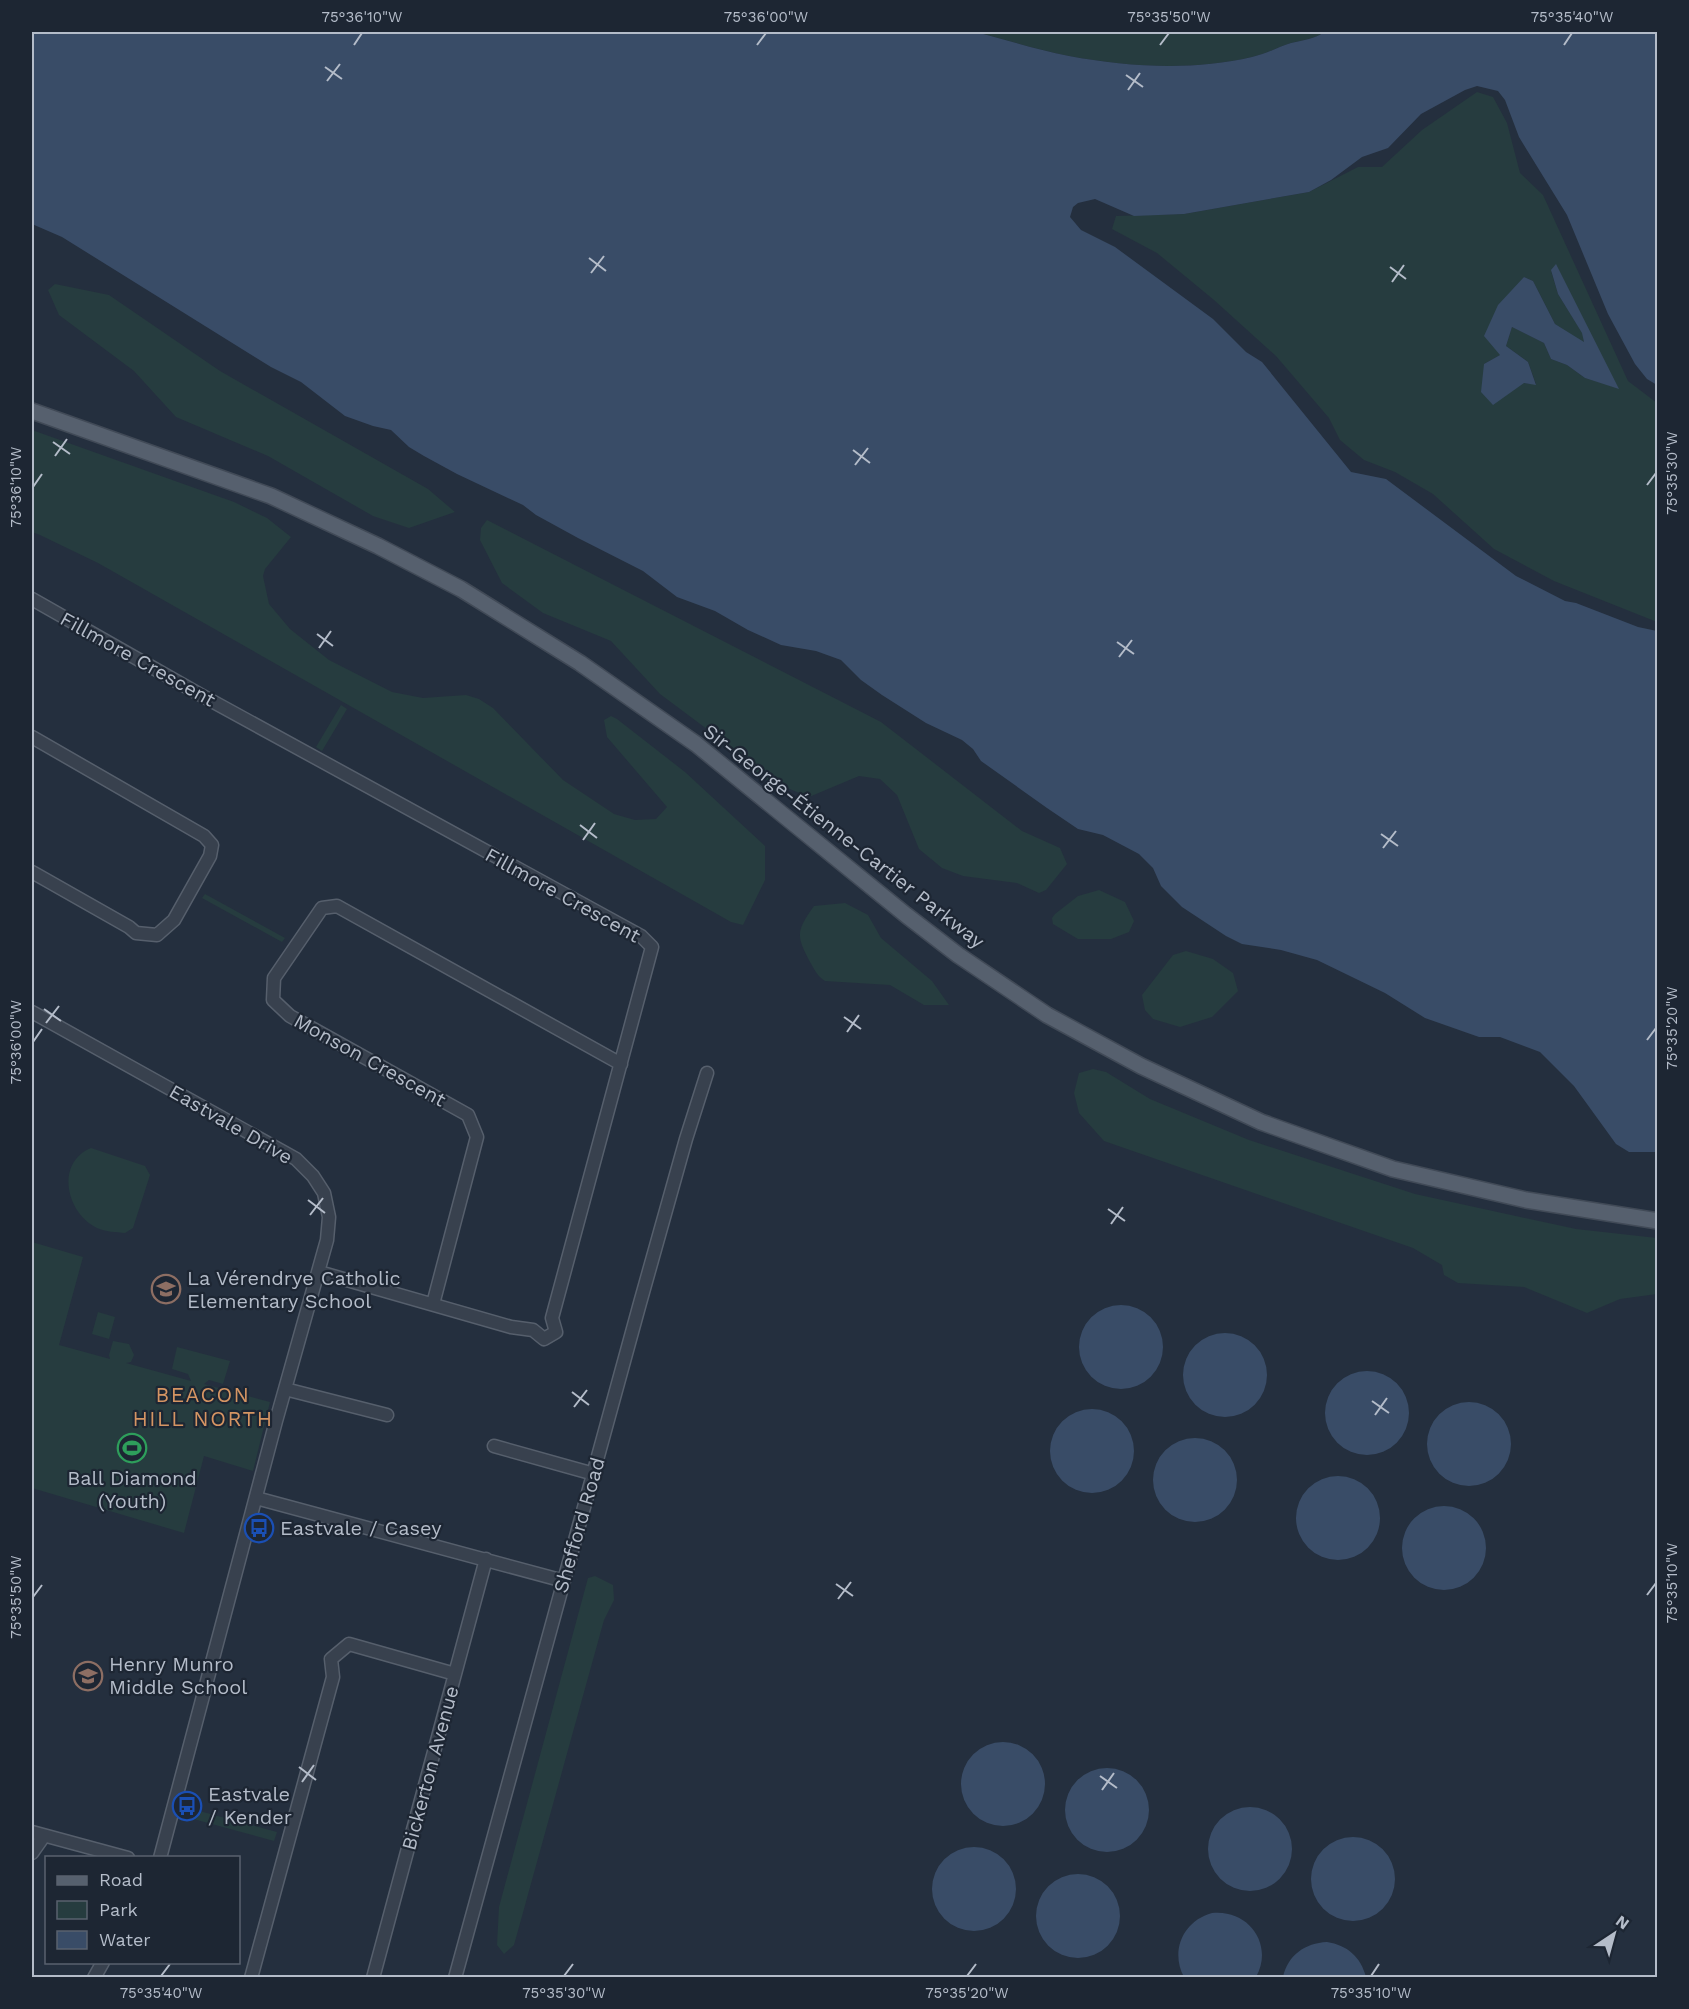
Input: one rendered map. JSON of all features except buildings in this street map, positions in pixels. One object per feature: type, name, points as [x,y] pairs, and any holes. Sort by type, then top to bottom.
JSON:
[{"type":"main road","name":"Sir-George-Étienne-Cartier Parkway","points":[[32,411],[271,495],[461,589],[580,663],[696,744],[869,886],[958,955],[1047,1015],[1141,1066],[1261,1122],[1393,1169],[1526,1200],[1658,1221]]},
{"type":"street","name":"Fillmore Crescent","points":[[32,599],[199,694],[641,936],[652,947],[552,1318],[556,1332],[544,1339],[533,1330],[511,1327],[318,1272]]},
{"type":"street","points":[[32,737],[204,836],[212,845],[210,856],[174,920],[157,934],[136,933],[32,873]]},
{"type":"street","name":"Monson Crescent","points":[[433,1304],[477,1137],[468,1115],[290,1016],[273,1000],[274,978],[311,922],[322,908],[337,906],[621,1064]]},
{"type":"street","name":"Eastvale Drive","points":[[32,1012],[296,1159],[313,1176],[324,1193],[328,1205],[327,1240],[160,1856]]},
{"type":"street","name":"Shefford Road","points":[[455,1977],[686,1139],[707,1073]]},
{"type":"street","points":[[285,1389],[387,1415]]},
{"type":"street","points":[[494,1446],[594,1474]]},
{"type":"street","points":[[256,1498],[564,1581]]},
{"type":"street","name":"Bickerton Avenue","points":[[373,1977],[486,1559]]},
{"type":"street","points":[[251,1977],[333,1677],[331,1659],[349,1644],[455,1674]]},
{"type":"street","points":[[32,1853],[38,1834],[124,1856]]},
{"type":"street","points":[[94,1977],[102,1964]]},
{"type":"green space","points":[[976,32],[1325,32],[1252,57],[1207,64],[1160,66],[1114,63],[1069,56]]},
{"type":"green space","points":[[1477,92],[1493,97],[1507,123],[1520,173],[1543,195],[1628,381],[1657,403],[1657,622],[1554,581],[1494,549],[1433,494],[1395,472],[1364,460],[1340,440],[1329,418],[1276,356],[1157,253],[1112,229],[1116,216],[1184,214],[1309,192],[1358,167],[1382,167],[1422,130]],"holes":[[[1551,271],[1618,388],[1585,378],[1567,365],[1551,359],[1544,343],[1512,327],[1506,346],[1528,362],[1536,384],[1524,383],[1484,364],[1500,355],[1524,277],[1533,281],[1555,324],[1584,343],[1583,334],[1558,294]]]},
{"type":"green space","points":[[55,284],[109,295],[220,371],[428,489],[455,512],[409,528],[373,516],[268,456],[176,417],[134,371],[59,315],[48,290]]},
{"type":"green space","points":[[32,430],[234,502],[267,518],[291,537],[265,569],[263,576],[269,604],[290,629],[329,660],[392,692],[423,698],[466,695],[479,699],[493,708],[563,780],[614,814],[635,820],[656,819],[667,807],[607,737],[604,720],[611,716],[617,719],[685,772],[765,846],[765,880],[743,925],[731,922],[98,563],[32,532]]},
{"type":"green space","points":[[487,520],[881,722],[1022,831],[1060,848],[1067,864],[1046,890],[1039,893],[1017,883],[963,876],[942,868],[919,849],[897,795],[880,779],[859,776],[809,797],[761,777],[735,750],[660,694],[611,641],[543,613],[502,583],[480,540],[481,528]]},
{"type":"green space","points":[[341,705],[347,709],[322,751],[316,747]]},
{"type":"green space","points":[[1099,890],[1125,902],[1134,921],[1129,932],[1111,939],[1078,939],[1053,924],[1052,918],[1055,914],[1078,896]]},
{"type":"green space","points":[[205,894],[285,938],[282,942],[202,898]]},
{"type":"green space","points":[[845,903],[868,915],[881,938],[932,981],[949,1005],[924,1005],[890,985],[825,981],[820,977],[802,946],[801,928],[814,906]]},
{"type":"green space","points":[[1186,951],[1213,959],[1233,973],[1238,991],[1212,1017],[1180,1027],[1153,1019],[1145,1010],[1142,995],[1173,955]]},
{"type":"green space","points":[[1093,1069],[1106,1072],[1150,1099],[1249,1140],[1415,1194],[1576,1229],[1657,1238],[1657,1294],[1620,1299],[1587,1313],[1524,1287],[1458,1283],[1444,1275],[1442,1265],[1413,1248],[1104,1141],[1079,1113],[1074,1093],[1079,1073]]},
{"type":"green space","points":[[91,1148],[145,1166],[150,1175],[133,1228],[125,1233],[97,1228],[86,1221],[72,1200],[69,1176],[72,1165],[80,1155]]},
{"type":"green space","points":[[32,1242],[83,1257],[59,1345],[110,1359],[113,1341],[129,1344],[134,1355],[131,1362],[126,1363],[191,1381],[188,1374],[172,1369],[177,1347],[230,1361],[223,1384],[209,1380],[204,1384],[270,1402],[253,1471],[204,1456],[184,1533],[32,1488]]},
{"type":"green space","points":[[98,1312],[115,1317],[109,1339],[92,1334]]},
{"type":"green space","points":[[595,1576],[613,1585],[614,1600],[604,1620],[514,1945],[504,1954],[497,1945],[499,1907],[588,1578]]},
{"type":"green space","points":[[188,1808],[277,1832],[274,1841],[186,1817]]},
{"type":"water","points":[[32,32],[976,32],[1069,56],[1137,65],[1184,66],[1252,57],[1325,32],[1657,32],[1657,385],[1647,379],[1635,364],[1608,314],[1567,215],[1519,137],[1505,100],[1498,91],[1477,86],[1465,90],[1421,114],[1388,148],[1362,157],[1331,180],[1309,192],[1184,214],[1134,216],[1095,199],[1078,203],[1073,207],[1070,217],[1081,230],[1115,247],[1213,319],[1246,352],[1262,362],[1351,472],[1386,479],[1516,576],[1565,601],[1576,603],[1638,627],[1657,631],[1657,1152],[1629,1152],[1616,1144],[1574,1086],[1540,1052],[1500,1037],[1479,1037],[1425,1018],[1385,993],[1317,960],[1281,950],[1242,944],[1226,936],[1182,907],[1161,886],[1153,868],[1139,854],[1103,835],[1078,829],[981,761],[973,749],[962,740],[926,723],[882,695],[861,680],[841,660],[816,651],[781,645],[715,611],[677,597],[643,571],[536,515],[523,505],[424,456],[409,447],[391,430],[345,416],[301,382],[271,367],[62,237],[32,224]]},
{"type":"water","points":[[1556,264],[1619,389],[1585,378],[1567,365],[1551,359],[1544,343],[1512,327],[1506,346],[1528,362],[1536,385],[1524,383],[1493,405],[1481,392],[1484,364],[1500,355],[1484,336],[1498,305],[1524,277],[1533,281],[1555,324],[1584,342],[1582,333],[1558,294],[1551,270]]},
{"type":"water","points":[[1121,1305],[1137,1308],[1151,1317],[1160,1331],[1163,1347],[1160,1363],[1151,1377],[1137,1386],[1121,1389],[1105,1386],[1091,1377],[1082,1363],[1079,1347],[1082,1331],[1091,1317],[1105,1308]]},
{"type":"water","points":[[1225,1333],[1241,1336],[1255,1345],[1264,1359],[1267,1375],[1264,1391],[1255,1405],[1241,1414],[1225,1417],[1209,1414],[1195,1405],[1186,1391],[1183,1375],[1186,1359],[1195,1345],[1209,1336]]},
{"type":"water","points":[[1367,1371],[1383,1374],[1397,1383],[1406,1397],[1409,1413],[1406,1429],[1397,1443],[1383,1452],[1367,1455],[1351,1452],[1337,1443],[1328,1429],[1325,1413],[1328,1397],[1337,1383],[1351,1374]]},
{"type":"water","points":[[1469,1402],[1485,1405],[1499,1414],[1508,1428],[1511,1444],[1508,1460],[1499,1474],[1485,1483],[1469,1486],[1453,1483],[1439,1474],[1430,1460],[1427,1444],[1430,1428],[1439,1414],[1453,1405]]},
{"type":"water","points":[[1092,1409],[1108,1412],[1122,1421],[1131,1435],[1134,1451],[1131,1467],[1122,1481],[1108,1490],[1092,1493],[1076,1490],[1062,1481],[1053,1467],[1050,1451],[1053,1435],[1062,1421],[1076,1412]]},
{"type":"water","points":[[1195,1438],[1211,1441],[1225,1450],[1234,1464],[1237,1480],[1234,1496],[1225,1510],[1211,1519],[1195,1522],[1179,1519],[1165,1510],[1156,1496],[1153,1480],[1156,1464],[1165,1450],[1179,1441]]},
{"type":"water","points":[[1338,1476],[1354,1479],[1368,1488],[1377,1502],[1380,1518],[1377,1534],[1368,1548],[1354,1557],[1338,1560],[1322,1557],[1308,1548],[1299,1534],[1296,1518],[1299,1502],[1308,1488],[1322,1479]]},
{"type":"water","points":[[1444,1506],[1460,1509],[1474,1518],[1483,1532],[1486,1548],[1483,1564],[1474,1578],[1460,1587],[1444,1590],[1428,1587],[1414,1578],[1405,1564],[1402,1548],[1405,1532],[1414,1518],[1428,1509]]},
{"type":"water","points":[[1003,1742],[1019,1745],[1033,1754],[1042,1768],[1045,1784],[1042,1800],[1033,1814],[1019,1823],[1003,1826],[987,1823],[973,1814],[964,1800],[961,1784],[964,1768],[973,1754],[987,1745]]},
{"type":"water","points":[[1107,1768],[1123,1771],[1137,1780],[1146,1794],[1149,1810],[1146,1826],[1137,1840],[1123,1849],[1107,1852],[1091,1849],[1077,1840],[1068,1826],[1065,1810],[1068,1794],[1077,1780],[1091,1771]]},
{"type":"water","points":[[1250,1807],[1266,1810],[1280,1819],[1289,1833],[1292,1849],[1289,1865],[1280,1879],[1266,1888],[1250,1891],[1234,1888],[1220,1879],[1211,1865],[1208,1849],[1211,1833],[1220,1819],[1234,1810]]},
{"type":"water","points":[[1353,1837],[1369,1840],[1383,1849],[1392,1863],[1395,1879],[1392,1895],[1383,1909],[1369,1918],[1353,1921],[1337,1918],[1323,1909],[1314,1895],[1311,1879],[1314,1863],[1323,1849],[1337,1840]]},
{"type":"water","points":[[974,1847],[990,1850],[1004,1859],[1013,1873],[1016,1889],[1013,1905],[1004,1919],[990,1928],[974,1931],[958,1928],[944,1919],[935,1905],[932,1889],[935,1873],[944,1859],[958,1850]]},
{"type":"water","points":[[1078,1874],[1094,1877],[1108,1886],[1117,1900],[1120,1916],[1117,1932],[1108,1946],[1094,1955],[1078,1958],[1062,1955],[1048,1946],[1039,1932],[1036,1916],[1039,1900],[1048,1886],[1062,1877]]},
{"type":"water","points":[[1212,1913],[1225,1913],[1237,1917],[1255,1931],[1262,1953],[1261,1965],[1256,1977],[1184,1977],[1178,1957],[1182,1938],[1193,1923]]},
{"type":"water","points":[[1327,1942],[1341,1946],[1352,1953],[1361,1964],[1366,1977],[1283,1977],[1289,1962],[1299,1952],[1312,1945]]},
{"type":"place","name":"La Vérendrye Catholic Elementary School","points":[[166,1289]]},
{"type":"place","name":"Ball Diamond (Youth)","points":[[132,1448]]},
{"type":"place","name":"Eastvale / Casey","points":[[259,1528]]},
{"type":"place","name":"Henry Munro Middle School","points":[[88,1676]]},
{"type":"place","name":"Eastvale / Kender","points":[[187,1806]]},
{"type":"district","name":"BEACON HILL NORTH","points":[[203,1406]]}]
